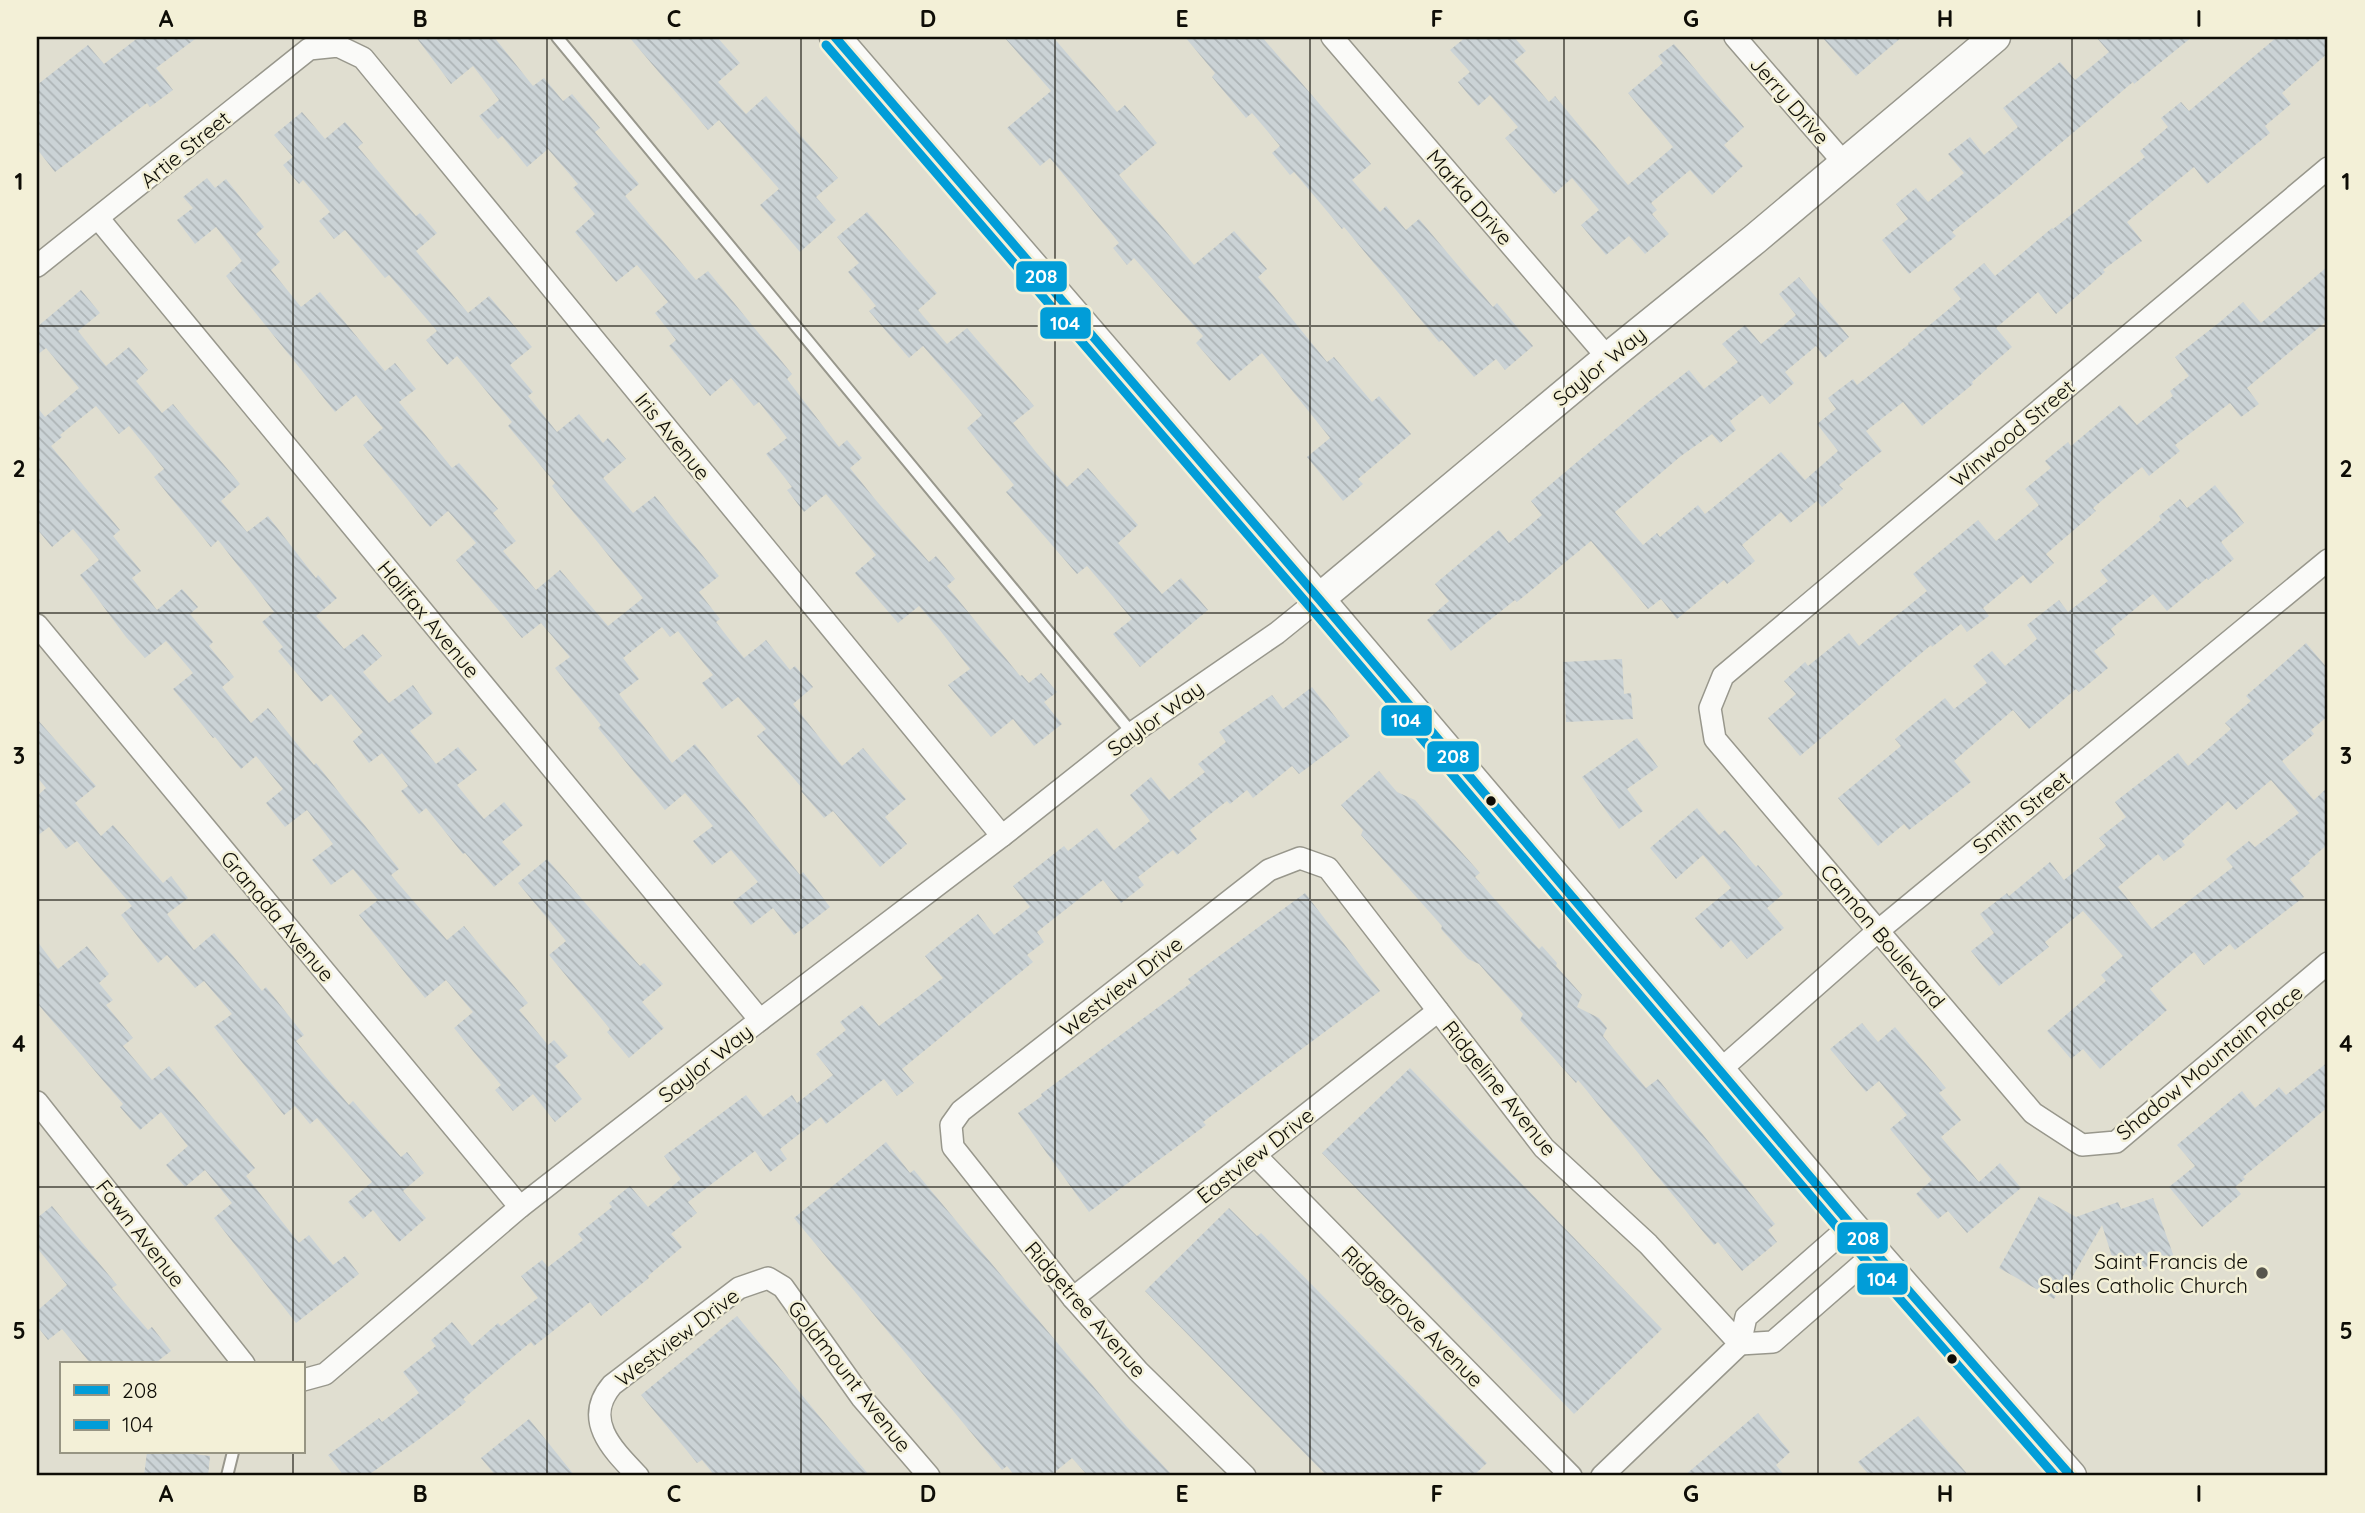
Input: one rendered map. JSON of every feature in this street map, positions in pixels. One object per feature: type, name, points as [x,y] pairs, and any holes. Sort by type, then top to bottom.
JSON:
[{"type":"main road","points":[[835,37],[1319,598],[1875,1253],[2071,1476]]},
{"type":"main road","name":"Saylor Way","points":[[1319,598],[1755,239],[1995,37]]},
{"type":"street","name":"Marka Drive","points":[[1332,37],[1608,358]]},
{"type":"street","name":"Jerry Drive","points":[[1735,37],[1844,163]]},
{"type":"street","name":"Artie Street","points":[[37,266],[309,49],[338,46]]},
{"type":"street","name":"Iris Avenue","points":[[338,46],[363,58],[1002,836]]},
{"type":"street","name":"Winwood Street","points":[[1710,708],[1723,676],[2328,168]]},
{"type":"street","name":"Halifax Avenue","points":[[98,218],[760,1020]]},
{"type":"street","name":"Smith Street","points":[[1720,1070],[1878,930],[2328,560]]},
{"type":"street","name":"Saylor Way","points":[[304,1380],[325,1374],[520,1207],[1132,733],[1176,700],[1277,633],[1319,598]]},
{"type":"street","name":"Granada Avenue","points":[[37,625],[520,1207]]},
{"type":"street","name":"Cannon Boulevard","points":[[1710,708],[1715,739],[2033,1113],[2082,1145]]},
{"type":"street","name":"Ridgeline Avenue","points":[[1300,858],[1328,868],[1544,1148],[1648,1244],[1740,1344]]},
{"type":"street","name":"Westview Drive","points":[[951,1125],[961,1111],[1269,870],[1300,858]]},
{"type":"street","name":"Shadow Mountain Place","points":[[2082,1145],[2116,1142],[2328,963]]},
{"type":"street","name":"Eastview Drive","points":[[1073,1298],[1438,1011]]},
{"type":"street","name":"Fawn Avenue","points":[[37,1102],[242,1362]]},
{"type":"street","name":"Ridgetree Avenue","points":[[951,1125],[953,1147],[1073,1298],[1138,1371],[1245,1476]]},
{"type":"street","name":"Ridgegrove Avenue","points":[[1255,1155],[1571,1476]]},
{"type":"street","points":[[1602,1476],[1740,1344],[1746,1317],[1851,1225]]},
{"type":"street","points":[[1740,1344],[1773,1342],[1875,1253]]},
{"type":"street","name":"Westview Drive","points":[[638,1476],[615,1452],[603,1433],[599,1410],[603,1396],[622,1377],[739,1288],[768,1278]]},
{"type":"street","name":"Goldmount Avenue","points":[[768,1278],[782,1287],[862,1398],[929,1476]]},
{"type":"lane","points":[[556,37],[1132,733]]},
{"type":"lane","points":[[227,1476],[232,1454]]},
{"type":"building","points":[[139,37],[198,37],[156,68],[173,90],[150,107],[147,103],[55,172],[37,149],[37,85],[88,45],[104,64]]},
{"type":"building","points":[[416,37],[494,37],[533,86],[544,78],[563,101],[572,94],[600,128],[595,132],[639,184],[625,196],[696,280],[708,271],[792,374],[787,379],[839,447],[847,440],[862,458],[850,468],[929,562],[936,556],[955,579],[947,586],[1020,676],[1029,683],[1041,673],[1057,692],[1044,702],[1062,724],[1034,746],[1013,719],[991,737],[948,685],[970,669],[939,629],[919,606],[898,623],[855,573],[876,555],[826,494],[804,512],[787,490],[792,487],[766,454],[787,438],[759,402],[754,406],[731,378],[710,396],[669,346],[676,340],[655,313],[668,302],[637,265],[616,282],[575,232],[595,214],[573,188],[578,184],[548,149],[527,167],[502,136],[498,139],[479,116],[499,100],[473,66],[451,84]]},
{"type":"building","points":[[629,37],[717,37],[740,63],[718,82],[746,114],[766,96],[838,178],[816,197],[836,220],[800,252],[760,205],[779,189],[719,120],[708,130]]},
{"type":"building","points":[[1004,37],[1053,37],[1117,112],[1125,105],[1157,143],[1119,175],[1194,265],[1234,231],[1267,269],[1258,277],[1327,362],[1334,357],[1372,402],[1379,396],[1411,434],[1358,479],[1363,484],[1343,501],[1307,457],[1330,438],[1262,353],[1229,381],[1196,343],[1203,336],[1134,258],[1127,265],[1113,248],[1119,243],[1050,158],[1040,166],[1007,128],[1051,91]]},
{"type":"building","points":[[1185,37],[1262,37],[1371,164],[1352,180],[1380,212],[1386,206],[1406,230],[1419,219],[1493,307],[1497,303],[1533,346],[1505,370],[1496,359],[1474,377],[1442,340],[1439,342],[1344,227],[1342,229],[1294,172],[1290,175],[1272,153],[1280,146],[1252,113],[1246,118],[1212,77],[1215,73]]},
{"type":"building","points":[[1466,37],[1514,37],[1526,51],[1514,61],[1549,102],[1555,96],[1628,185],[1673,147],[1628,93],[1663,63],[1658,56],[1674,44],[1744,127],[1724,145],[1743,166],[1712,195],[1690,170],[1651,203],[1657,210],[1652,214],[1669,234],[1645,254],[1629,236],[1606,255],[1581,225],[1599,210],[1572,178],[1554,194],[1505,138],[1518,127],[1490,95],[1478,106],[1458,82],[1470,72],[1450,50]]},
{"type":"building","points":[[1822,37],[1902,37],[1856,76]]},
{"type":"building","points":[[2096,37],[2192,37],[2134,84],[2133,82],[1952,232],[1956,236],[1909,274],[1882,240],[1908,219],[1896,204],[1916,188],[1928,202],[1964,173],[1948,154],[1970,137],[1984,155],[2018,127],[2003,108],[2060,62],[2075,80],[2109,52]]},
{"type":"building","points":[[2277,37],[2328,37],[2328,53],[2282,93],[2291,104],[2265,126],[2270,133],[2207,184],[2194,167],[2127,222],[2142,241],[2103,270],[2105,272],[2056,314],[2038,292],[1996,328],[2012,347],[1922,426],[1903,402],[1866,431],[1882,451],[1839,485],[1843,489],[1822,507],[1817,501],[1790,523],[1781,512],[1742,545],[1755,561],[1727,584],[1724,580],[1677,619],[1661,599],[1648,609],[1591,541],[1517,602],[1515,600],[1451,651],[1427,620],[1449,601],[1435,584],[1499,530],[1509,543],[1542,515],[1531,501],[1642,407],[1689,370],[1704,389],[1738,362],[1722,344],[1745,325],[1761,344],[1796,315],[1779,294],[1799,277],[1849,337],[1825,358],[1816,346],[1785,372],[1794,383],[1770,404],[1762,395],[1730,421],[1736,430],[1720,443],[1712,434],[1681,456],[1615,512],[1643,545],[1657,533],[1660,537],[1698,505],[1705,514],[1781,452],[1805,480],[1838,451],[1817,424],[1836,409],[1828,398],[1853,379],[1857,385],[1961,299],[1953,289],[1984,263],[1995,276],[2052,228],[2145,157],[2140,151],[2168,127],[2161,118],[2181,102],[2189,111]]},
{"type":"building","points":[[302,112],[325,139],[345,122],[363,143],[358,147],[416,216],[420,213],[437,233],[416,251],[468,313],[489,296],[532,347],[510,365],[533,392],[528,396],[557,432],[579,414],[603,443],[608,438],[626,459],[603,478],[633,513],[655,496],[719,576],[699,592],[720,619],[716,622],[744,658],[766,640],[790,670],[795,666],[813,687],[793,704],[842,766],[863,748],[906,799],[885,817],[907,844],[880,867],[833,811],[824,818],[801,791],[803,789],[757,736],[766,729],[738,697],[722,709],[702,683],[713,675],[678,631],[670,637],[662,627],[623,658],[639,679],[619,694],[672,763],[695,744],[800,875],[803,872],[830,907],[794,935],[773,908],[751,925],[733,902],[758,882],[731,850],[712,865],[693,841],[713,826],[685,793],[665,810],[598,728],[601,725],[555,668],[570,657],[541,623],[522,638],[456,560],[476,543],[448,511],[430,527],[363,445],[383,428],[356,395],[335,412],[226,276],[242,261],[216,227],[195,244],[177,220],[193,208],[183,197],[207,178],[215,188],[226,179],[264,227],[256,234],[280,262],[271,270],[301,307],[320,292],[385,371],[395,363],[416,389],[399,402],[452,468],[459,463],[498,509],[493,513],[516,541],[503,551],[536,590],[560,570],[608,626],[643,598],[552,486],[555,483],[508,426],[512,422],[457,356],[447,365],[426,340],[437,331],[389,275],[385,278],[345,230],[334,239],[319,221],[330,212],[303,180],[299,184],[283,165],[293,157],[274,135]]},
{"type":"building","points":[[867,212],[937,293],[918,310],[947,344],[967,328],[1034,406],[1013,423],[1036,452],[1067,487],[1088,468],[1138,525],[1118,543],[1162,594],[1181,578],[1208,610],[1140,667],[1113,634],[1132,619],[1087,566],[1077,574],[1006,492],[1014,485],[967,428],[982,415],[923,346],[909,358],[869,311],[876,306],[848,272],[859,263],[837,237]]},
{"type":"building","points":[[2328,266],[2328,320],[2247,388],[2259,404],[2241,417],[2230,403],[2175,445],[2180,451],[2149,476],[2142,467],[2093,508],[2096,511],[2046,554],[2054,563],[2030,584],[2023,575],[1983,608],[1989,616],[1967,632],[1961,624],[1932,647],[1931,645],[1800,756],[1768,718],[1796,694],[1784,681],[1805,662],[1808,666],[1849,633],[1859,646],[1927,591],[1913,574],[1978,520],[1996,541],[2039,505],[2025,489],[2051,468],[2045,461],[2068,442],[2071,446],[2120,405],[2137,425],[2173,396],[2170,391],[2189,376],[2175,357],[2243,302],[2261,323]]},
{"type":"building","points":[[81,290],[100,313],[78,331],[106,366],[129,347],[148,370],[136,381],[162,413],[173,404],[240,484],[221,501],[247,532],[268,516],[316,578],[318,575],[337,598],[316,616],[344,649],[363,634],[382,656],[363,672],[389,703],[413,685],[433,713],[410,731],[436,764],[458,747],[477,770],[457,785],[484,819],[504,802],[523,825],[502,842],[521,864],[494,887],[426,808],[419,814],[401,791],[408,786],[382,753],[369,763],[353,741],[363,732],[331,694],[321,702],[278,651],[283,647],[262,622],[274,612],[218,540],[211,547],[154,477],[164,469],[129,426],[119,434],[96,406],[60,435],[62,437],[51,446],[120,530],[113,536],[141,571],[132,578],[157,610],[182,589],[198,607],[190,614],[213,642],[209,646],[234,677],[222,687],[251,723],[268,708],[314,765],[316,763],[399,869],[391,875],[447,940],[464,926],[528,1003],[519,1010],[548,1045],[554,1040],[568,1056],[555,1066],[582,1099],[555,1122],[533,1094],[513,1111],[495,1090],[501,1085],[454,1028],[473,1012],[446,980],[425,998],[359,915],[378,900],[353,869],[331,885],[312,860],[333,844],[307,810],[285,827],[266,803],[283,789],[256,756],[241,769],[173,689],[193,673],[166,641],[145,658],[126,637],[80,575],[99,560],[73,529],[52,547],[37,529],[37,407],[45,417],[79,388],[46,348],[37,355],[37,327]]},
{"type":"building","points":[[2215,485],[2244,523],[2221,542],[2234,559],[2167,611],[2153,594],[2111,629],[2115,635],[2094,651],[2108,668],[2079,692],[2076,689],[2029,729],[2013,710],[1954,761],[1971,782],[1909,830],[1904,824],[1878,846],[1838,798],[1901,746],[1895,739],[1945,698],[1954,709],[1987,683],[1973,666],[1992,651],[2005,666],[2037,639],[2027,625],[2059,600],[2068,612],[2108,581],[2100,571],[2161,520],[2159,516],[2180,499],[2187,508]]},
{"type":"building","points":[[2306,643],[2328,669],[2328,716],[2311,730],[2314,734],[2282,761],[2314,800],[2328,787],[2328,844],[2290,879],[2304,897],[2235,950],[2230,944],[2204,965],[2194,952],[2150,989],[2167,1010],[2100,1069],[2083,1049],[2071,1059],[2047,1031],[2106,981],[2101,975],[2123,956],[2083,911],[2045,942],[2049,947],[1999,986],[1971,951],[1994,933],[1980,914],[2007,893],[2009,896],[2050,862],[2064,880],[2106,846],[2099,838],[2126,817],[2115,802],[2178,753],[2188,766],[2231,729],[2225,723],[2251,701],[2246,696]],"holes":[[[2271,780],[2299,813],[2255,847],[2249,841],[2226,859],[2233,867],[2152,929],[2118,887],[2158,854],[2164,861],[2185,845],[2182,841],[2228,801],[2236,810]]]},
{"type":"building","points":[[1622,659],[1624,694],[1631,693],[1633,719],[1566,722],[1563,662]]},
{"type":"building","points":[[1312,687],[1350,736],[1299,774],[1292,766],[1253,798],[1247,790],[1230,804],[1227,801],[1190,830],[1197,839],[1177,855],[1173,850],[1138,877],[1144,885],[1121,903],[1103,880],[1037,932],[1044,942],[1027,955],[1033,962],[902,1069],[914,1083],[897,1096],[884,1079],[826,1124],[821,1117],[780,1149],[787,1159],[770,1172],[755,1151],[688,1202],[697,1213],[671,1234],[682,1247],[648,1276],[649,1278],[601,1316],[590,1302],[534,1346],[531,1342],[463,1399],[466,1402],[418,1440],[367,1476],[344,1476],[328,1455],[379,1418],[382,1422],[419,1393],[403,1372],[436,1346],[431,1340],[452,1322],[472,1346],[498,1323],[501,1326],[538,1298],[521,1276],[542,1260],[548,1267],[583,1240],[578,1234],[612,1207],[609,1203],[630,1186],[648,1207],[681,1179],[664,1156],[746,1095],[763,1117],[792,1095],[797,1103],[833,1075],[816,1054],[846,1030],[840,1022],[862,1005],[879,1026],[943,978],[925,956],[956,931],[978,914],[994,935],[1030,907],[1013,886],[1064,846],[1068,851],[1097,828],[1114,850],[1150,821],[1130,795],[1151,777],[1169,800],[1205,772],[1198,764],[1226,742],[1219,732],[1272,695],[1283,709]]},
{"type":"building","points":[[37,719],[96,786],[75,803],[101,836],[113,825],[163,883],[171,876],[188,898],[167,914],[194,950],[214,933],[262,991],[266,987],[304,1035],[296,1041],[349,1105],[353,1101],[401,1157],[407,1152],[424,1173],[403,1191],[426,1218],[399,1242],[373,1210],[363,1219],[348,1202],[372,1182],[317,1118],[310,1124],[295,1106],[284,1115],[214,1027],[232,1014],[204,981],[195,988],[167,955],[158,963],[121,915],[132,906],[77,841],[66,849],[49,827],[37,836],[37,796],[46,788],[37,777]]},
{"type":"building","points":[[1637,738],[1658,767],[1627,789],[1643,811],[1619,829],[1582,777]]},
{"type":"building","points":[[1379,771],[1397,792],[1415,800],[1480,873],[1475,877],[1539,949],[1542,946],[1582,995],[1577,1007],[1599,1018],[1607,1028],[1603,1036],[1646,1088],[1658,1079],[1775,1224],[1768,1230],[1777,1242],[1742,1271],[1718,1242],[1714,1245],[1578,1080],[1576,1083],[1520,1020],[1523,1014],[1479,964],[1468,959],[1361,835],[1363,830],[1341,805]]},
{"type":"building","points":[[1697,808],[1719,835],[1725,830],[1783,894],[1767,908],[1784,928],[1747,959],[1731,940],[1721,949],[1695,918],[1731,888],[1703,855],[1676,879],[1650,848]]},
{"type":"building","points":[[547,859],[640,966],[644,963],[663,984],[642,1002],[664,1028],[629,1058],[607,1032],[610,1029],[549,955],[566,941],[518,883]]},
{"type":"building","points":[[1305,893],[1380,991],[1203,1122],[1206,1125],[1089,1212],[1018,1113],[1191,983],[1188,979]]},
{"type":"building","points":[[37,941],[58,969],[87,946],[109,974],[99,983],[113,1000],[106,1005],[133,1038],[123,1046],[152,1080],[169,1066],[255,1168],[246,1176],[299,1243],[309,1235],[333,1265],[345,1256],[359,1274],[296,1323],[214,1218],[232,1203],[205,1170],[185,1187],[166,1165],[188,1146],[161,1112],[140,1130],[120,1107],[123,1104],[37,1003]]},
{"type":"building","points":[[1862,1023],[1878,1042],[1895,1027],[1946,1088],[1939,1093],[1961,1120],[1941,1137],[1979,1182],[2000,1163],[2021,1188],[1967,1233],[1948,1211],[1938,1219],[1916,1194],[1932,1180],[1890,1129],[1907,1115],[1879,1081],[1866,1092],[1830,1049]]},
{"type":"building","points":[[2328,1062],[2328,1107],[2243,1177],[2245,1179],[2235,1187],[2241,1194],[2202,1227],[2169,1187],[2195,1166],[2177,1145],[2242,1091],[2255,1108],[2279,1087],[2286,1095]]},
{"type":"building","points":[[1410,1068],[1662,1329],[1574,1414],[1322,1153]]},
{"type":"building","points":[[886,1142],[910,1173],[914,1170],[1127,1427],[1173,1476],[1088,1476],[1072,1458],[1050,1476],[1015,1476],[1007,1466],[1002,1470],[794,1218]]},
{"type":"building","points":[[2039,1196],[2076,1217],[2118,1202],[2121,1209],[2153,1198],[2174,1257],[2135,1271],[2130,1258],[2114,1263],[2102,1225],[2070,1281],[2066,1278],[2054,1299],[1999,1268]]},
{"type":"building","points":[[52,1206],[117,1285],[112,1288],[148,1330],[152,1327],[171,1351],[157,1362],[89,1362],[62,1329],[48,1340],[37,1326],[37,1311],[67,1285],[37,1248],[37,1218]]},
{"type":"building","points":[[1229,1208],[1257,1236],[1261,1233],[1487,1463],[1473,1476],[1327,1476],[1145,1291]]},
{"type":"building","points":[[737,1316],[870,1476],[715,1476],[702,1460],[697,1463],[641,1395]]},
{"type":"building","points":[[1758,1413],[1790,1452],[1776,1465],[1785,1476],[1684,1476]]},
{"type":"building","points":[[1918,1416],[1969,1476],[1870,1476],[1858,1462]]},
{"type":"building","points":[[529,1419],[575,1476],[496,1476],[481,1458]]},
{"type":"building","points":[[147,1454],[210,1456],[208,1476],[144,1476]]},
{"type":"transit line","name":"208","points":[[835,37],[1319,599],[1851,1225],[2071,1476]]},
{"type":"transit line","name":"104","points":[[826,45],[1310,607],[1842,1233],[2055,1476]]},
{"type":"place","name":"Saint Francis de Sales Catholic Church","points":[[2262,1273]]}]
